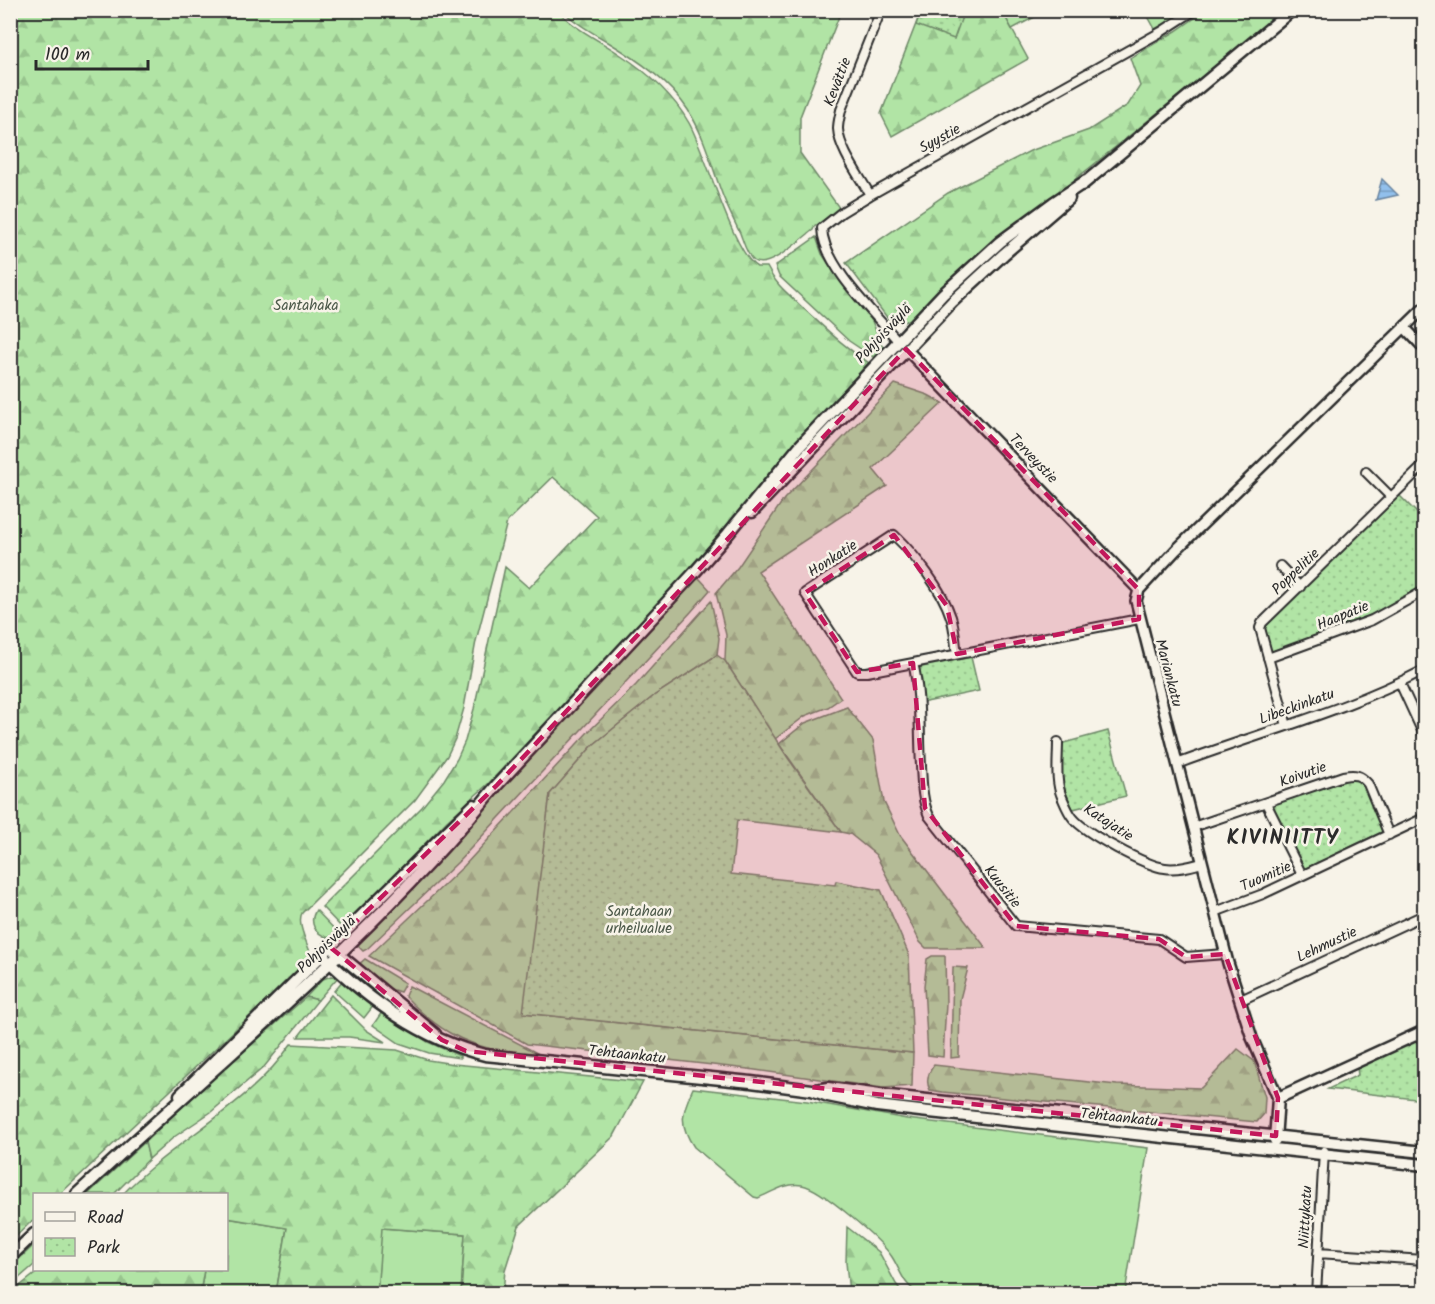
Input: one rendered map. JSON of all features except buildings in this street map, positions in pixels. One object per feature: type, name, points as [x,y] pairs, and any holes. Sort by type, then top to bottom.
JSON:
[{"type":"main road","name":"Pohjoisväylä","points":[[78,1193],[164,1113],[192,1092],[340,955],[473,814],[728,534],[799,447],[902,345],[1059,208],[1086,181],[1292,10]]},
{"type":"main road","name":"Pohjoisväylä","points":[[164,1113],[187,1086],[444,832],[497,785]]},
{"type":"main road","name":"Tehtaankatu","points":[[326,951],[340,955],[442,1040]]},
{"type":"main road","name":"Tehtaankatu","points":[[326,951],[331,963],[390,1012],[422,1032],[466,1050],[501,1057],[751,1082],[812,1090],[828,1096],[878,1106],[1425,1165]]},
{"type":"main road","points":[[1278,1098],[1425,1031]]},
{"type":"main road","name":"Tehtaankatu","points":[[812,1090],[828,1088],[1425,1152]]},
{"type":"main road","name":"Mariankatu","points":[[1274,1149],[1278,1098]]},
{"type":"main road","points":[[10,1257],[33,1235]]},
{"type":"street","name":"Kevättie","points":[[870,195],[845,149],[839,136],[838,126],[841,110],[880,10]]},
{"type":"street","name":"Syystie","points":[[902,345],[839,272],[826,251],[822,239],[822,228],[842,212],[870,195],[1161,32],[1195,10]]},
{"type":"street","points":[[1139,590],[1176,550],[1405,328],[1420,319],[1425,308]]},
{"type":"street","points":[[1405,328],[1425,348]]},
{"type":"street","name":"Terveystie","points":[[902,345],[1139,590]]},
{"type":"street","name":"Poppelitie","points":[[1287,726],[1260,627],[1262,623],[1423,466],[1425,468]]},
{"type":"street","points":[[1366,472],[1391,497]]},
{"type":"street","name":"Honkatie","points":[[957,654],[953,624],[947,606],[913,555],[894,535],[805,593],[857,672],[867,672],[1139,618]]},
{"type":"street","points":[[1280,566],[1300,587]]},
{"type":"street","name":"Mariankatu","points":[[1139,590],[1136,601],[1139,618],[1226,954],[1252,1038],[1278,1098]]},
{"type":"street","name":"Haapatie","points":[[1268,658],[1372,620],[1425,591]]},
{"type":"street","name":"Kuusitie","points":[[913,663],[922,783],[929,816],[1016,926],[1159,939],[1186,957],[1226,954]]},
{"type":"street","name":"Libeckinkatu","points":[[1177,764],[1287,726],[1400,683],[1425,670]]},
{"type":"street","points":[[1400,683],[1425,735]]},
{"type":"street","name":"Katajatie","points":[[1058,742],[1059,790],[1072,818],[1139,859],[1155,866],[1167,869],[1202,863]]},
{"type":"street","name":"Koivutie","points":[[1193,827],[1342,776],[1354,774],[1368,784],[1389,835]]},
{"type":"street","points":[[1266,803],[1302,875]]},
{"type":"street","name":"Tuomitie","points":[[1215,912],[1263,894],[1425,818]]},
{"type":"street","name":"Lehmustie","points":[[1241,1000],[1425,915]]},
{"type":"street","name":"Niittykatu","points":[[1316,1293],[1324,1142]]},
{"type":"street","points":[[1318,1253],[1425,1260]]},
{"type":"highlighted area","points":[[906,349],[1139,590],[1139,619],[957,654],[947,606],[894,535],[805,593],[857,672],[913,663],[925,808],[1016,926],[1159,939],[1186,957],[1225,954],[1278,1098],[1276,1136],[466,1051],[442,1040],[330,947],[497,785]]},
{"type":"green space","name":"Santahaka","points":[[11,11],[558,11],[579,29],[639,67],[675,102],[696,137],[729,223],[748,258],[757,267],[767,267],[789,295],[835,338],[869,363],[800,438],[687,573],[488,784],[447,821],[342,928],[322,907],[422,807],[444,780],[457,759],[474,709],[505,567],[529,588],[597,516],[553,477],[507,522],[476,641],[464,708],[455,739],[447,756],[415,800],[302,913],[302,929],[312,958],[61,1193],[33,1193],[33,1220],[11,1241]]},
{"type":"green space","points":[[563,11],[841,11],[800,117],[800,153],[840,209],[776,258],[768,262],[754,261],[747,252],[725,201],[698,129],[680,99],[662,80],[641,64]]},
{"type":"green space","points":[[921,11],[1002,11],[1028,59],[892,136],[881,114]]},
{"type":"green space","points":[[921,11],[964,11],[954,39],[916,25]]},
{"type":"green space","points":[[1002,11],[1046,11],[1012,29]]},
{"type":"green space","points":[[1145,11],[1188,11],[1155,29]]},
{"type":"green space","points":[[1205,11],[1283,11],[1092,166],[970,261],[912,319],[900,323],[889,320],[846,263],[948,193],[1030,151],[1089,130],[1128,105],[1140,86],[1130,58]]},
{"type":"green space","points":[[816,237],[822,254],[836,275],[872,321],[883,348],[873,357],[849,341],[779,276],[775,266]]},
{"type":"green space","points":[[895,384],[928,395],[943,403],[873,469],[887,486],[758,571],[841,698],[828,707],[805,716],[775,739],[725,661],[726,635],[716,593],[738,567],[784,499]]},
{"type":"green space","points":[[1398,494],[1424,520],[1424,588],[1367,618],[1271,653],[1265,628],[1270,620]]},
{"type":"green space","points":[[696,579],[700,579],[710,590],[691,612],[458,862],[363,951],[357,945]]},
{"type":"green space","points":[[711,601],[719,638],[717,655],[655,695],[593,745],[550,794],[524,1013],[913,1053],[912,1086],[883,1088],[748,1069],[527,1044],[369,956],[464,866],[588,732],[636,685]]},
{"type":"green space","name":"Santahaan urheilualue","points":[[717,655],[725,661],[788,758],[841,832],[737,820],[731,874],[835,885],[836,881],[881,890],[909,955],[913,1053],[523,1013],[550,794],[593,745],[655,695]]},
{"type":"green space","points":[[971,657],[979,691],[921,703],[917,668]]},
{"type":"green space","points":[[847,707],[873,740],[884,802],[900,835],[986,948],[926,948],[920,942],[876,855],[850,834],[841,832],[779,744],[805,723]]},
{"type":"green space","points":[[1108,731],[1126,796],[1073,809],[1062,783],[1060,744]]},
{"type":"green space","points":[[1354,777],[1365,786],[1384,831],[1302,870],[1271,805]]},
{"type":"green space","points":[[316,910],[339,934],[329,938],[317,931],[313,924]]},
{"type":"green space","points":[[932,956],[945,956],[946,1003],[943,1057],[928,1055],[924,986],[927,959]]},
{"type":"green space","points":[[365,959],[405,983],[400,992],[381,986],[357,966]]},
{"type":"green space","points":[[953,967],[968,968],[960,999],[959,1057],[951,1058]]},
{"type":"green space","points":[[331,976],[338,977],[318,1000],[306,997],[323,979]]},
{"type":"green space","points":[[343,980],[374,1005],[364,1018],[334,991]]},
{"type":"green space","points":[[409,986],[537,1053],[521,1054],[489,1049],[450,1033],[427,1017],[405,996]]},
{"type":"green space","points":[[331,995],[366,1030],[385,1042],[349,1037],[298,1037]]},
{"type":"green space","points":[[306,997],[318,1000],[264,1067],[211,1112],[174,1137],[149,1159],[145,1142],[201,1089]]},
{"type":"green space","points":[[382,1012],[428,1042],[460,1058],[429,1053],[399,1043],[373,1025]]},
{"type":"green space","points":[[1424,1036],[1424,1100],[1328,1089],[1358,1075],[1357,1068]]},
{"type":"green space","points":[[291,1044],[397,1050],[428,1060],[454,1064],[643,1082],[614,1136],[519,1226],[505,1270],[503,1293],[461,1293],[465,1234],[382,1228],[377,1293],[276,1293],[287,1228],[228,1218],[228,1193],[124,1193],[165,1156],[233,1104],[274,1066]]},
{"type":"green space","points":[[1238,1049],[1254,1061],[1265,1097],[1264,1114],[1257,1122],[942,1092],[930,1090],[927,1080],[934,1065],[1117,1085],[1201,1088]]},
{"type":"green space","points":[[693,1088],[807,1101],[907,1119],[1148,1148],[1125,1293],[919,1293],[906,1282],[886,1249],[823,1195],[811,1188],[796,1184],[785,1186],[758,1198],[754,1197],[694,1147],[689,1139],[683,1118]]},
{"type":"green space","points":[[145,1142],[149,1159],[115,1193],[89,1193]]},
{"type":"green space","points":[[228,1218],[287,1228],[276,1293],[200,1294],[204,1271],[228,1271]]},
{"type":"green space","points":[[847,1227],[879,1252],[903,1293],[849,1293],[846,1262]]},
{"type":"green space","points":[[381,1228],[465,1234],[461,1293],[377,1294]]},
{"type":"green space","points":[[33,1246],[33,1266],[11,1285],[11,1267]]},
{"type":"green space","points":[[39,1271],[204,1271],[200,1293],[11,1293]]},
{"type":"water","points":[[1382,179],[1398,195],[1376,200]]},
{"type":"district","name":"KIVINIITTY","points":[[1283,838]]}]
